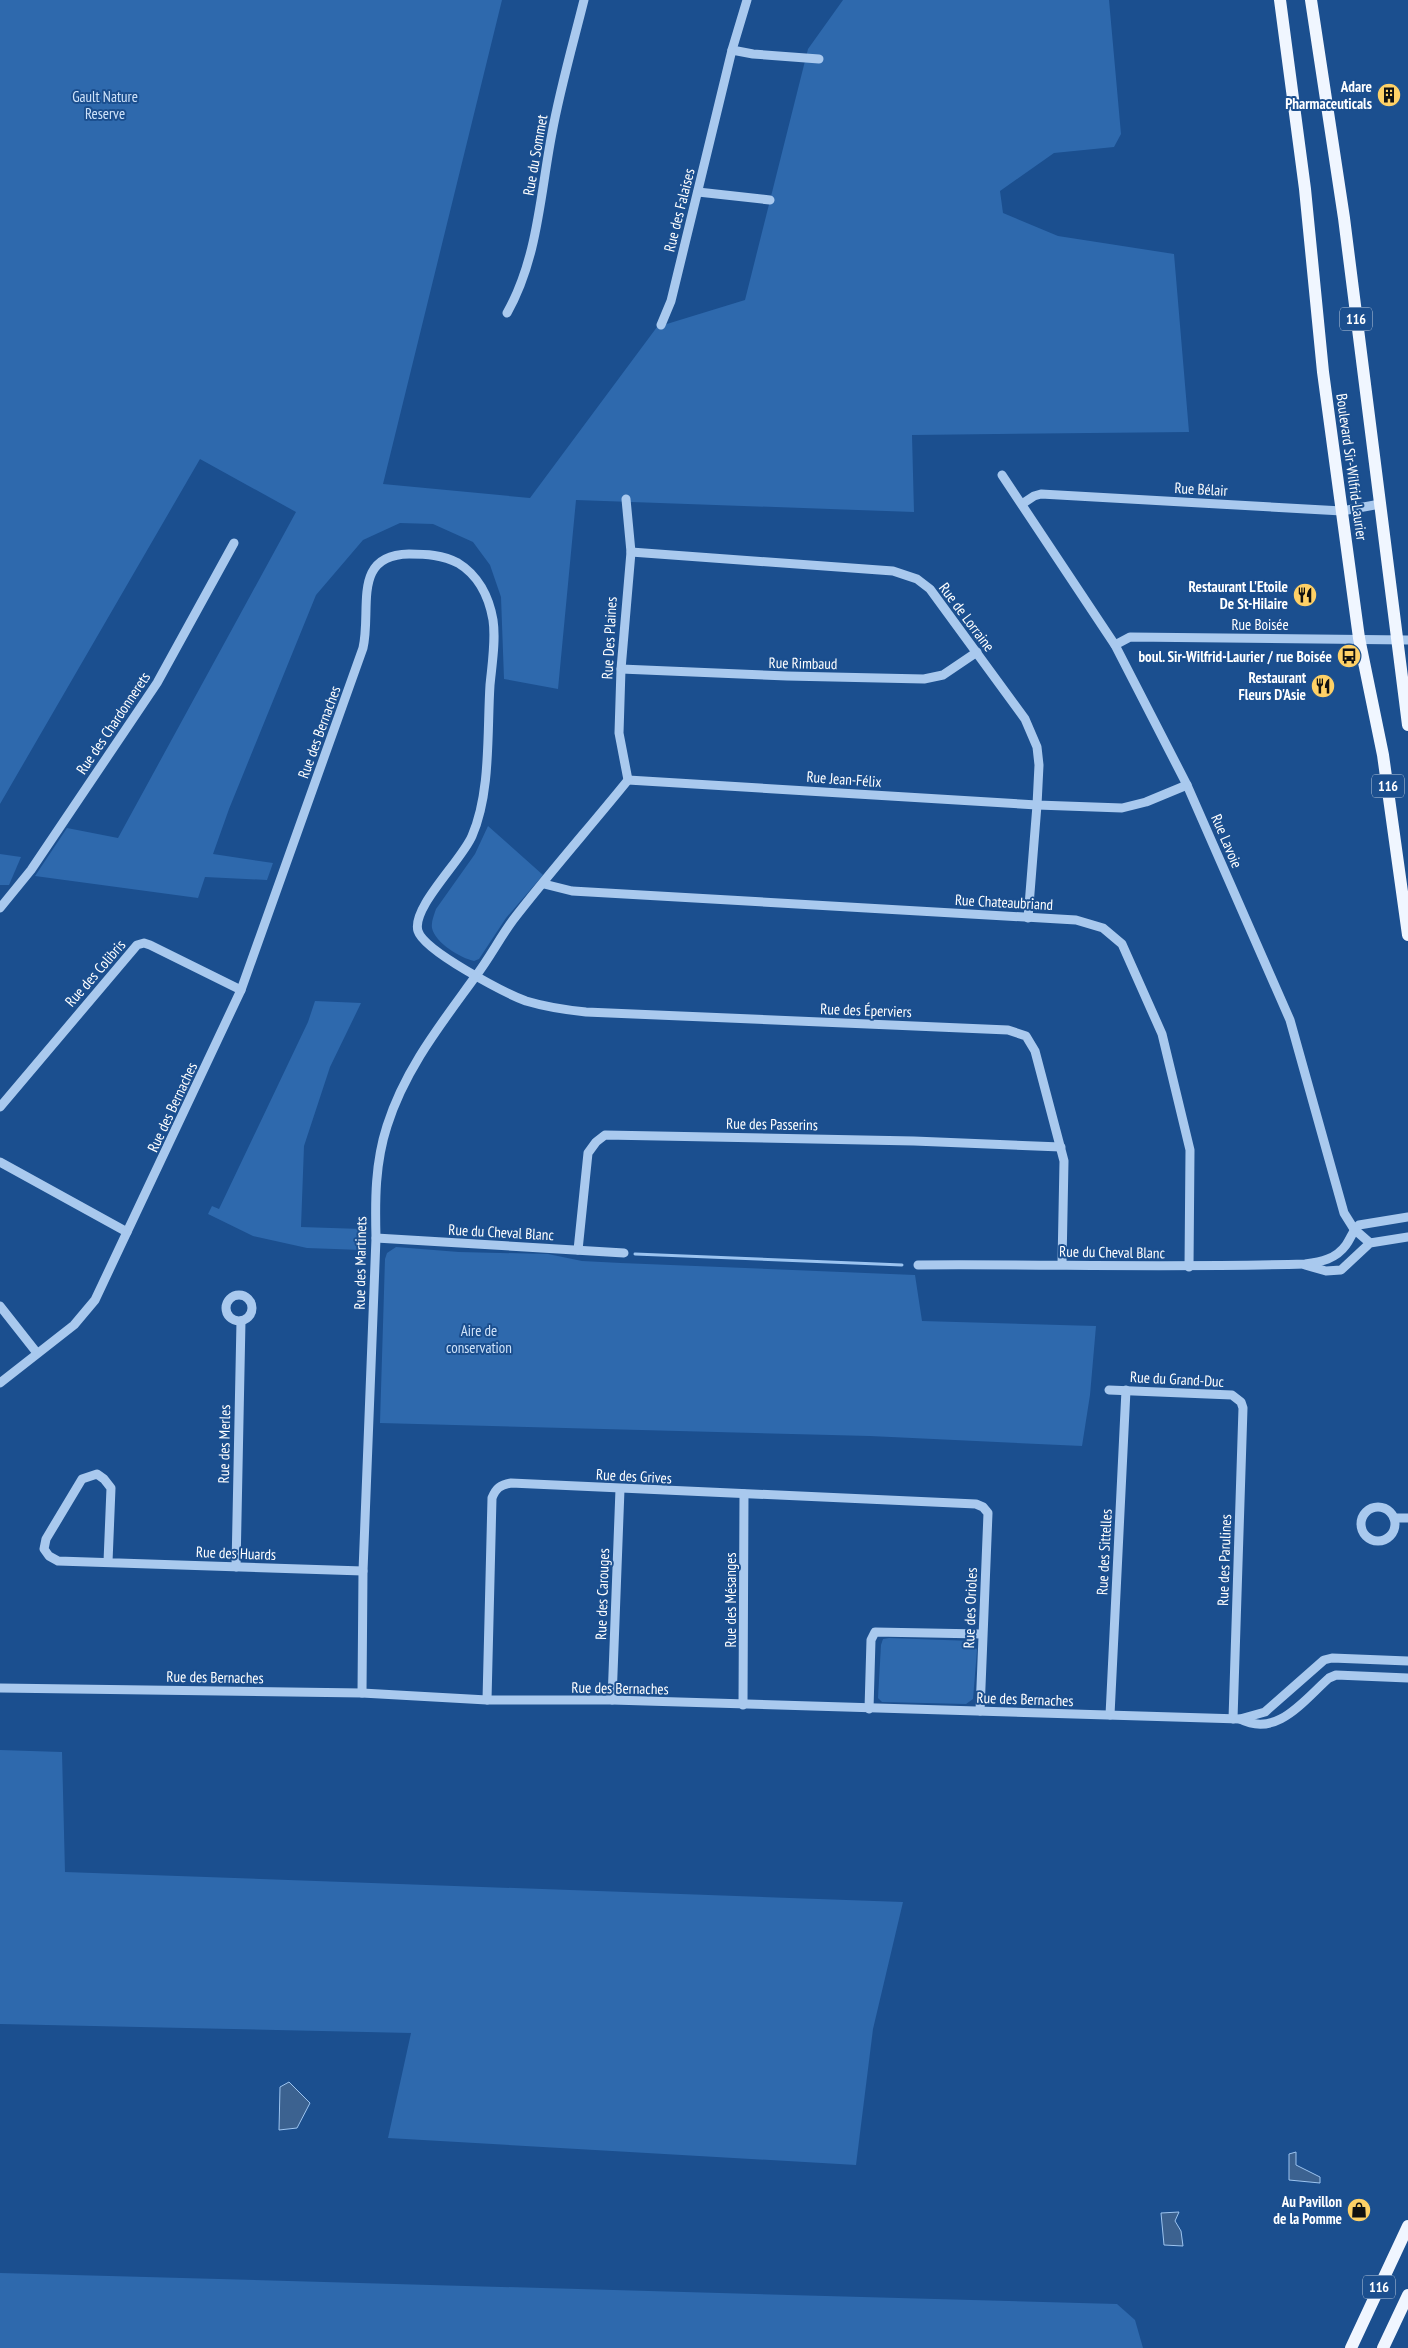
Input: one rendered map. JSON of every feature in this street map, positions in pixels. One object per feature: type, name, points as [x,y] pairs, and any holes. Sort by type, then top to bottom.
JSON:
[{"type":"main road","name":"Boulevard Sir-Wilfrid-Laurier","points":[[1280,0],[1304,190],[1323,372],[1359,638],[1384,755],[1408,935]]},
{"type":"main road","name":"Boulevard Sir-Wilfrid-Laurier","points":[[1312,0],[1344,218],[1380,504],[1402,639],[1408,725]]},
{"type":"main road","name":"116","points":[[1351,2348],[1408,2226]]},
{"type":"main road","name":"116","points":[[1383,2348],[1408,2295]]},
{"type":"street","name":"Rue du Sommet","points":[[507,313],[518,292],[529,262],[552,133],[584,0]]},
{"type":"street","name":"Rue des Falaises","points":[[660,325],[671,301],[732,50],[747,0]]},
{"type":"street","points":[[732,50],[753,54],[819,59]]},
{"type":"street","points":[[698,192],[770,200]]},
{"type":"street","name":"Rue Lavoie","points":[[1002,475],[1115,645],[1187,785],[1290,1020],[1344,1213],[1354,1228],[1370,1243]]},
{"type":"street","name":"Rue Bélair","points":[[1022,504],[1041,494],[1342,511],[1380,504]]},
{"type":"street","name":"Rue Des Plaines","points":[[626,499],[631,552],[621,670],[619,733],[628,780]]},
{"type":"street","name":"Rue des Chardonnerets","points":[[0,908],[31,870],[156,683],[234,543]]},
{"type":"street","name":"Rue de Lorraine","points":[[631,552],[893,571],[917,579],[930,589],[1025,719],[1037,747],[1039,764],[1037,805],[1028,918]]},
{"type":"street","name":"Rue des Bernaches","points":[[0,1383],[37,1352],[74,1325],[95,1300],[242,990],[363,648],[366,633],[366,600],[370,574],[376,564],[395,554],[421,554],[445,558],[468,570],[483,589],[493,621],[485,776],[481,808],[470,842],[422,909],[418,920],[418,931],[424,942],[444,957],[477,975]]},
{"type":"street","name":"Rue Boisée","points":[[1115,645],[1130,638],[1402,639]]},
{"type":"street","name":"Rue Rimbaud","points":[[621,670],[924,679],[943,675],[977,652]]},
{"type":"street","points":[[544,884],[628,780]]},
{"type":"street","name":"Rue Jean-Félix","points":[[628,780],[1037,805],[1122,808],[1146,802],[1187,785]]},
{"type":"street","name":"Rue Chateaubriand","points":[[544,884],[572,891],[1076,920],[1092,924],[1114,935],[1128,954],[1162,1034],[1190,1150],[1189,1268]]},
{"type":"street","name":"Rue des Martinets","points":[[362,1693],[363,1571],[376,1238],[375,1188],[380,1153],[398,1096],[414,1063],[477,975],[513,920],[544,884]]},
{"type":"street","name":"Rue des Colibris","points":[[0,1107],[136,945],[144,943],[150,945],[242,990]]},
{"type":"street","name":"Rue des Éperviers","points":[[477,975],[524,1000],[546,1007],[586,1012],[1016,1031],[1026,1036],[1035,1051],[1064,1161],[1062,1264]]},
{"type":"street","name":"Rue des Passerins","points":[[578,1250],[588,1152],[605,1135],[914,1141],[1061,1147]]},
{"type":"street","points":[[0,1162],[127,1232]]},
{"type":"street","points":[[1354,1228],[1366,1223],[1408,1217]]},
{"type":"street","name":"Rue du Cheval Blanc","points":[[918,1265],[1062,1264],[1189,1268],[1305,1264],[1321,1262],[1340,1253],[1354,1228]]},
{"type":"street","points":[[1370,1243],[1408,1237]]},
{"type":"street","name":"Rue du Cheval Blanc","points":[[376,1238],[624,1253]]},
{"type":"street","name":"Rue du Cheval Blanc","points":[[1305,1264],[1326,1271],[1341,1270],[1370,1243]]},
{"type":"street","points":[[0,1306],[37,1352]]},
{"type":"street","name":"Rue des Merles","points":[[236,1567],[240,1321]]},
{"type":"street","name":"Rue du Grand-Duc","points":[[1109,1390],[1232,1395],[1241,1402]]},
{"type":"street","name":"Rue des Sittelles","points":[[1110,1715],[1126,1390]]},
{"type":"street","name":"Rue des Parulines","points":[[1237,1719],[1243,1408],[1241,1402]]},
{"type":"street","name":"Rue des Huards","points":[[108,1562],[111,1488],[97,1474],[82,1479],[46,1539],[44,1549],[49,1556],[58,1561],[363,1571]]},
{"type":"street","name":"Rue des Grives","points":[[487,1700],[492,1498],[495,1489],[502,1485],[510,1483],[744,1494],[865,1497],[976,1504],[983,1507]]},
{"type":"street","name":"Rue des Carouges","points":[[612,1700],[620,1489]]},
{"type":"street","name":"Rue des Mésanges","points":[[743,1705],[744,1494]]},
{"type":"street","name":"Rue des Orioles","points":[[980,1712],[988,1513],[983,1507]]},
{"type":"street","points":[[1394,1518],[1408,1518]]},
{"type":"street","points":[[869,1709],[871,1640],[875,1632],[982,1634]]},
{"type":"street","points":[[1352,1675],[1353,1659]]},
{"type":"street","name":"Rue des Bernaches","points":[[0,1688],[362,1693],[487,1700],[612,1700],[1237,1719],[1265,1712],[1324,1660],[1408,1661]]},
{"type":"street","name":"Rue des Bernaches","points":[[1237,1719],[1251,1725],[1274,1723],[1285,1717],[1329,1678],[1336,1675],[1408,1678]]},
{"type":"green space","name":"Gault Nature Reserve","points":[[0,0],[502,0],[383,484],[530,498],[657,327],[745,300],[808,49],[843,0],[1109,0],[1121,134],[1114,147],[1054,153],[1000,191],[1003,213],[1058,236],[1174,254],[1189,432],[912,435],[914,512],[576,500],[558,689],[504,679],[501,597],[490,565],[473,542],[433,524],[400,523],[363,540],[316,595],[229,809],[213,854],[273,863],[267,880],[205,877],[198,898],[35,876],[67,828],[118,838],[296,512],[200,459],[0,804]]},
{"type":"green space","points":[[488,826],[543,875],[506,918],[479,959],[474,961],[462,957],[443,944],[434,934],[432,923],[436,909],[475,854]]},
{"type":"green space","points":[[0,854],[21,857],[9,885],[0,885]]},
{"type":"green space","points":[[315,1001],[361,1003],[330,1067],[304,1146],[301,1227],[362,1229],[362,1250],[307,1248],[253,1236],[208,1214],[212,1206],[219,1209],[308,1022]]},
{"type":"green space","name":"Aire de conservation","points":[[396,1247],[459,1252],[548,1254],[582,1261],[915,1275],[922,1321],[1096,1326],[1090,1395],[1082,1446],[870,1436],[380,1423],[385,1259],[387,1253]]},
{"type":"green space","points":[[883,1639],[972,1641],[977,1650],[973,1699],[966,1704],[882,1702],[878,1698],[881,1645]]},
{"type":"green space","points":[[0,1750],[62,1752],[65,1872],[903,1902],[873,2029],[856,2165],[388,2138],[411,2033],[0,2024]]},
{"type":"green space","points":[[0,2273],[1117,2304],[1135,2320],[1143,2348],[0,2348]]},
{"type":"shaded area","points":[[289,2082],[310,2103],[297,2128],[279,2130],[280,2087]]},
{"type":"shaded area","points":[[1296,2152],[1296,2165],[1320,2177],[1320,2183],[1289,2180],[1289,2154]]},
{"type":"shaded area","points":[[1179,2212],[1175,2221],[1181,2231],[1183,2246],[1164,2245],[1161,2213]]},
{"type":"waterway","points":[[635,1254],[902,1265]]},
{"type":"place","name":"Adare Pharmaceuticals","points":[[1389,95]]},
{"type":"place","name":"Restaurant L'Etoile De St-Hilaire","points":[[1305,595]]},
{"type":"place","name":"boul. Sir-Wilfrid-Laurier / rue Boisée","points":[[1349,656]]},
{"type":"place","name":"Restaurant Fleurs D'Asie","points":[[1323,686]]},
{"type":"place","name":"Au Pavillon de la Pomme","points":[[1359,2210]]}]
